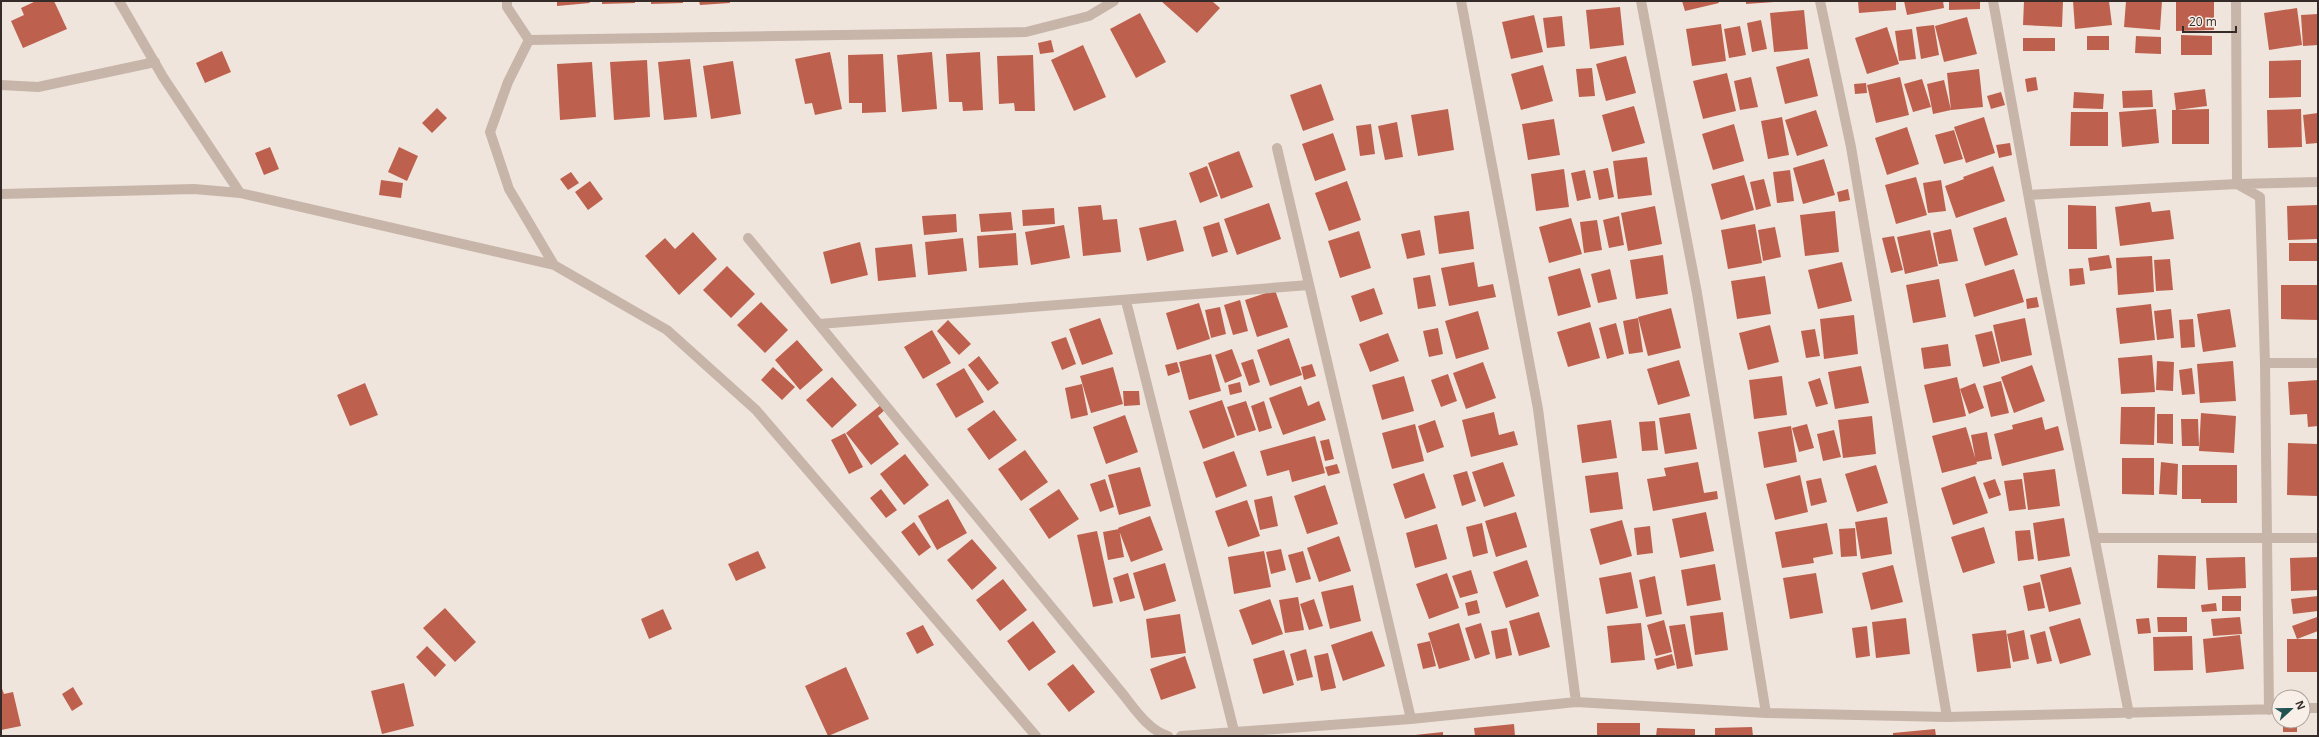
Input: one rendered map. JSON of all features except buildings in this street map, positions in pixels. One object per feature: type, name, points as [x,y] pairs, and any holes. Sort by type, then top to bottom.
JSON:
[{"type":"street","points":[[119,1],[155,62],[240,193]]},
{"type":"street","points":[[507,1],[507,7],[529,40]]},
{"type":"street","points":[[529,40],[1026,32],[1089,16],[1114,1]]},
{"type":"street","points":[[1461,1],[1538,409],[1576,702]]},
{"type":"street","points":[[1641,1],[1697,293],[1766,713]]},
{"type":"street","points":[[1820,1],[1852,147],[1947,718]]},
{"type":"street","points":[[1993,1],[2129,714]]},
{"type":"street","points":[[2236,1],[2236,184]]},
{"type":"street","points":[[529,40],[508,82],[490,132],[509,189],[554,265]]},
{"type":"street","points":[[1,85],[38,87],[155,62]]},
{"type":"street","points":[[1277,148],[1411,719]]},
{"type":"street","points":[[2029,195],[2236,184],[2318,182]]},
{"type":"street","points":[[2236,184],[2260,197],[2265,363],[2266,537],[2273,689]]},
{"type":"street","points":[[1,194],[194,189],[240,193],[554,265],[667,330],[756,410],[1036,736]]},
{"type":"street","points":[[748,238],[1122,693],[1150,725],[1160,734],[1168,736]]},
{"type":"street","points":[[819,324],[1126,301],[1309,285]]},
{"type":"street","points":[[1126,301],[1234,731]]},
{"type":"street","points":[[2265,363],[2318,363]]},
{"type":"street","points":[[2095,538],[2318,538]]},
{"type":"street","points":[[1181,736],[1411,719],[1576,702],[1766,713],[1947,718],[2271,710]]}]
